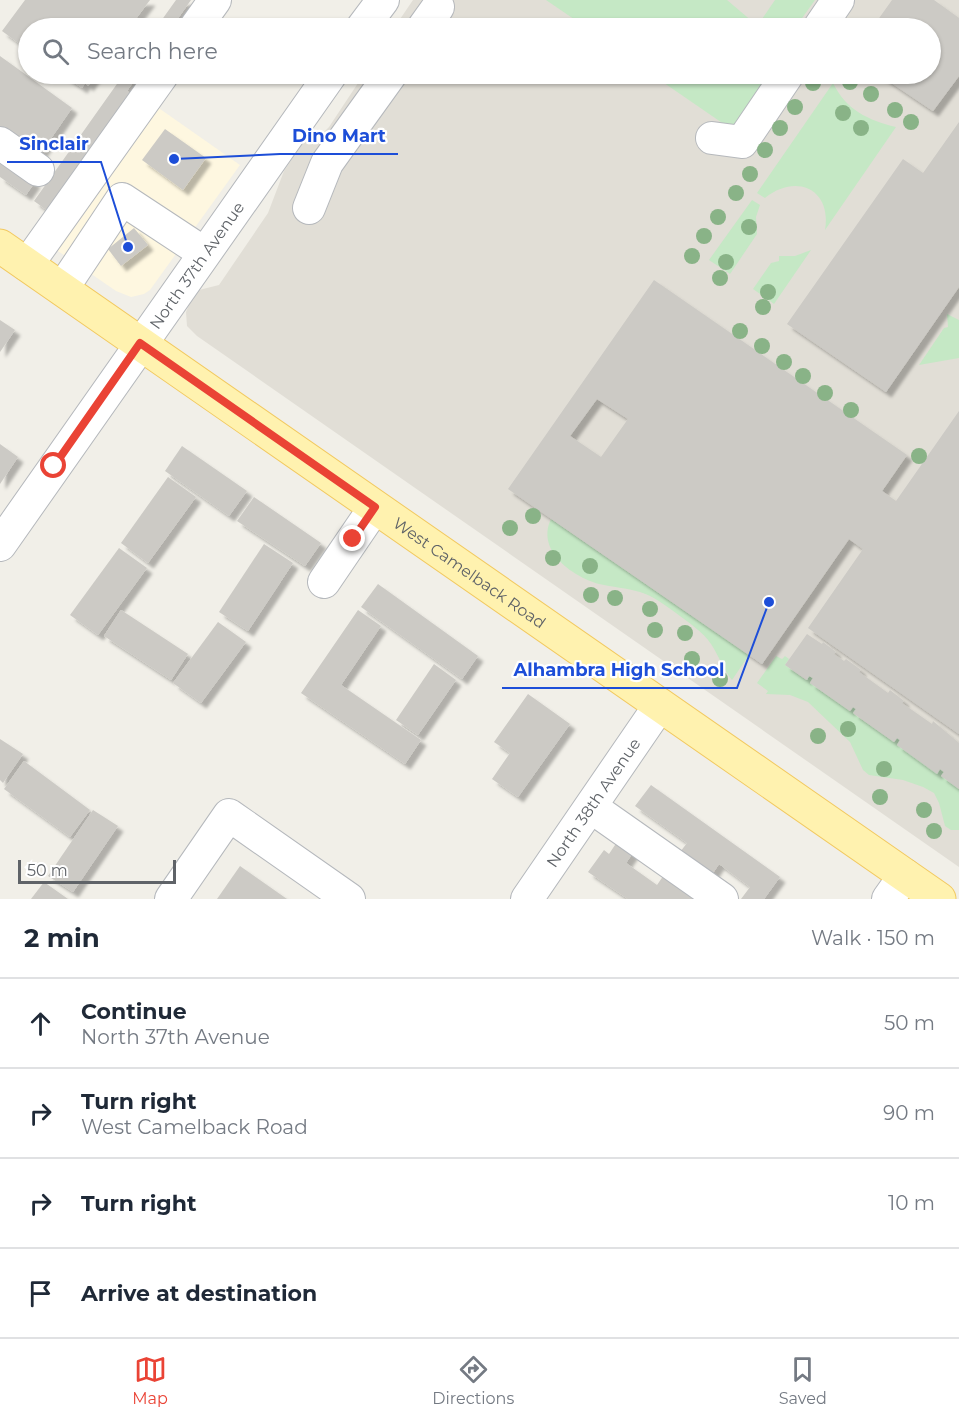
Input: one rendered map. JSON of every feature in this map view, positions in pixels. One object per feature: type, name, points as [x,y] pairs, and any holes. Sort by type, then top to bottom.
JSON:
[{"type":"main road","name":"West Camelback Road","points":[[0,246],[660,705],[897,887],[939,899]]},
{"type":"street","points":[[202,18],[215,0]]},
{"type":"street","points":[[369,18],[382,0]]},
{"type":"street","points":[[826,18],[838,0]]},
{"type":"street","points":[[27,265],[156,84]]},
{"type":"street","name":"North 37th Avenue","points":[[0,545],[324,84]]},
{"type":"street","points":[[309,208],[327,163],[384,84]]},
{"type":"street","points":[[712,138],[742,142],[781,84]]},
{"type":"street","points":[[0,143],[38,170]]},
{"type":"street","points":[[63,290],[122,199],[204,253]]},
{"type":"street","points":[[324,582],[375,507]]},
{"type":"street","name":"North 38th Avenue","points":[[527,899],[660,705]]},
{"type":"street","points":[[591,807],[722,899]]},
{"type":"street","points":[[171,899],[229,815],[349,899]]},
{"type":"shaded area","points":[[413,0],[959,0],[959,867],[197,336],[187,326],[186,312],[191,300],[199,290],[219,285],[268,213],[284,171],[306,138],[315,132],[322,134],[329,127],[357,84],[941,84],[941,18],[401,18]]},
{"type":"shaded area","points":[[153,104],[240,165],[150,290],[131,297],[116,291],[52,247]]},
{"type":"green space","points":[[546,0],[727,0],[748,18],[572,18]]},
{"type":"green space","points":[[775,0],[815,0],[802,18],[763,18]]},
{"type":"green space","points":[[666,84],[762,84],[731,129]]},
{"type":"green space","points":[[832,84],[851,107],[876,121],[896,127],[825,230],[826,216],[823,204],[809,189],[799,186],[788,187],[765,198],[757,193]]},
{"type":"green space","points":[[752,200],[760,205],[756,217],[757,234],[730,274],[709,260]]},
{"type":"green space","points":[[811,250],[774,304],[753,289],[771,263],[779,261],[779,256],[795,256]]},
{"type":"green space","points":[[947,314],[959,320],[959,358],[919,365],[944,328],[948,327]]},
{"type":"green space","points":[[551,519],[749,655],[732,680],[708,640],[695,627],[663,604],[640,592],[588,580],[559,560],[548,541]]},
{"type":"green space","points":[[776,656],[782,659],[785,656],[789,659],[785,665],[806,680],[809,676],[813,678],[810,683],[850,711],[853,707],[856,709],[854,714],[894,742],[897,738],[900,740],[897,745],[937,773],[940,769],[944,772],[941,776],[959,789],[959,830],[951,830],[945,826],[934,793],[903,780],[869,775],[863,770],[850,742],[808,702],[790,695],[766,694],[768,691],[757,683]]},
{"type":"building","points":[[25,0],[150,0],[136,18],[18,18],[18,43],[2,31]]},
{"type":"building","points":[[176,0],[191,0],[178,18],[163,18]]},
{"type":"building","points":[[892,0],[934,0],[959,18],[959,76],[933,111],[893,84],[941,84],[941,18],[879,18]]},
{"type":"building","points":[[0,56],[18,69],[18,84],[39,84],[72,108],[41,153],[0,131]]},
{"type":"building","points":[[117,84],[132,84],[127,91],[135,96],[52,214],[34,201]]},
{"type":"building","points":[[959,122],[959,287],[886,392],[787,324],[903,159],[923,173]]},
{"type":"building","points":[[165,129],[206,158],[183,190],[142,160]]},
{"type":"building","points":[[0,158],[35,182],[26,195],[0,177]]},
{"type":"building","points":[[134,228],[148,245],[121,266],[108,249]]},
{"type":"building","points":[[654,280],[907,455],[882,491],[896,501],[959,411],[959,734],[808,628],[863,549],[849,539],[762,664],[508,489]],"holes":[[[597,399],[628,419],[601,457],[570,436]]]},
{"type":"building","points":[[0,320],[15,330],[0,352]]},
{"type":"building","points":[[0,444],[18,457],[0,484]]},
{"type":"building","points":[[182,446],[247,491],[229,516],[165,471]]},
{"type":"building","points":[[168,477],[196,497],[148,563],[121,543]]},
{"type":"building","points":[[254,497],[321,543],[305,566],[237,521]]},
{"type":"building","points":[[264,544],[293,563],[248,631],[219,612]]},
{"type":"building","points":[[119,548],[147,568],[98,635],[70,615]]},
{"type":"building","points":[[378,584],[478,656],[462,679],[361,607]]},
{"type":"building","points":[[121,610],[188,654],[171,680],[104,636]]},
{"type":"building","points":[[358,610],[381,626],[341,685],[421,740],[405,764],[301,693]]},
{"type":"building","points":[[218,622],[246,642],[201,703],[173,683]]},
{"type":"building","points":[[807,634],[822,644],[823,642],[836,652],[834,654],[844,661],[846,659],[861,670],[859,672],[888,693],[890,690],[904,701],[902,703],[932,724],[933,721],[959,743],[959,789],[941,776],[944,772],[940,769],[937,774],[897,745],[900,740],[897,738],[894,742],[853,713],[856,709],[853,707],[850,711],[810,683],[813,678],[809,676],[807,680],[785,665]]},
{"type":"building","points":[[434,664],[456,680],[418,735],[396,720]]},
{"type":"building","points":[[528,694],[570,724],[518,797],[492,779],[510,753],[494,742]]},
{"type":"building","points":[[0,739],[23,754],[3,783],[0,780]]},
{"type":"building","points":[[24,761],[90,810],[70,837],[4,789]]},
{"type":"building","points":[[651,785],[780,877],[764,899],[741,899],[750,887],[719,864],[709,879],[677,856],[687,843],[635,806]]},
{"type":"building","points":[[93,810],[118,826],[73,892],[48,876]]},
{"type":"building","points":[[619,839],[635,850],[626,863],[657,885],[666,872],[698,893],[694,899],[628,899],[588,872],[604,850],[609,854]]},
{"type":"building","points":[[240,866],[287,899],[217,899]]},
{"type":"building","points":[[44,882],[68,899],[31,899]]},
{"type":"place","name":"Dino Mart","points":[[174,159]]},
{"type":"place","name":"Sinclair","points":[[128,247]]},
{"type":"place","name":"Alhambra High School","points":[[769,602]]},
{"type":"route","points":[[54,466],[140,343],[375,507],[353,539]]}]
